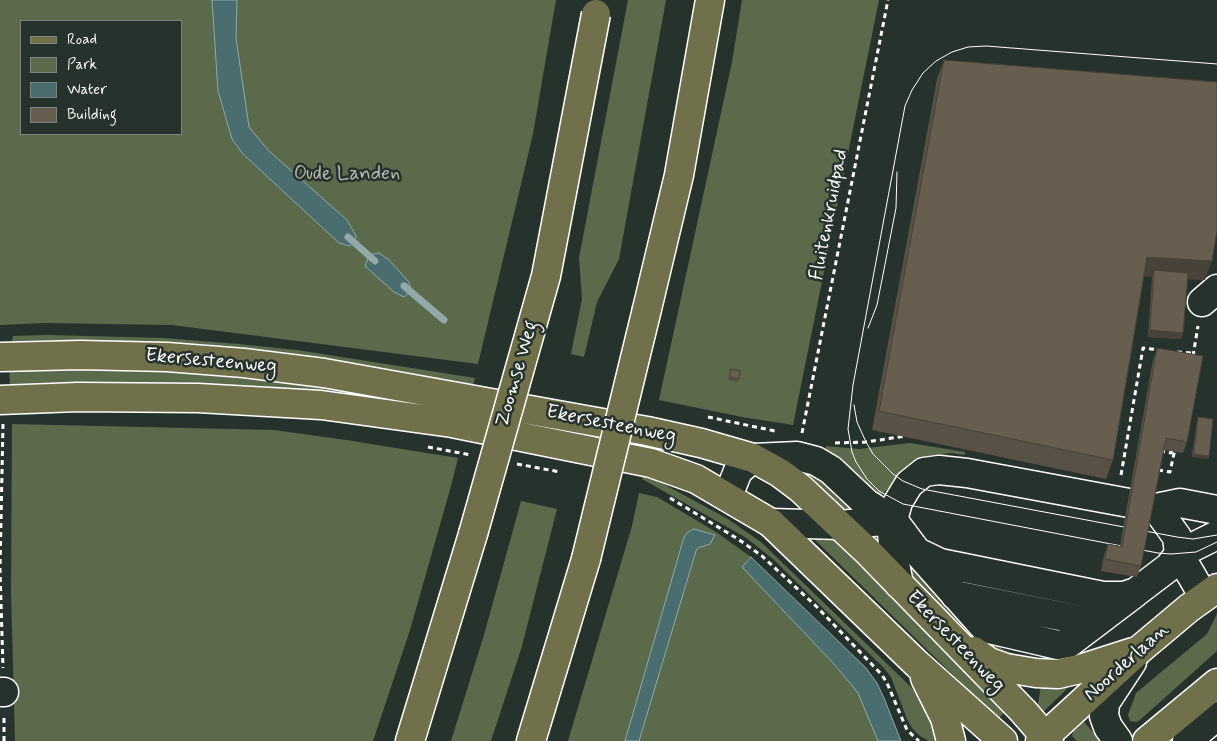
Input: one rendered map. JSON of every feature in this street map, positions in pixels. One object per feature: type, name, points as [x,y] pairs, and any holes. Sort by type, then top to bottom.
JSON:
[{"type":"main road","points":[[531,741],[586,559],[648,309],[678,175],[710,0]]},
{"type":"main road","name":"Zoomse Weg","points":[[410,741],[473,534],[546,276],[597,7]]},
{"type":"main road","name":"Ekersesteenweg","points":[[0,357],[80,355],[167,357],[244,363],[324,373],[647,431],[701,442],[753,458],[780,473],[800,488],[840,525],[950,636],[1045,739]]},
{"type":"main road","name":"Ekersesteenweg","points":[[1,400],[78,397],[198,398],[321,406],[452,423],[651,463],[696,479],[728,496],[771,523],[917,664],[1003,741]]},
{"type":"main road","name":"Noorderlaan","points":[[1045,739],[1139,650],[1210,593]]},
{"type":"main road","points":[[950,636],[989,662],[1006,668],[1036,673],[1058,674],[1139,650]]},
{"type":"main road","points":[[917,664],[945,718],[951,741]]},
{"type":"main road","points":[[1146,741],[1217,683]]},
{"type":"lane","points":[[728,496],[738,471],[753,458],[797,456],[816,461],[831,470],[866,503],[893,520],[917,552],[985,628],[1058,646],[1069,643],[1169,567],[1179,554],[1217,535]]},
{"type":"lane","points":[[899,584],[894,559],[893,520],[898,502],[909,484],[924,472],[939,470],[967,473],[1156,508],[1180,503],[1217,510]]},
{"type":"lane","points":[[1156,508],[1177,537],[1179,554],[1210,593]]},
{"type":"lane","points":[[771,523],[840,525],[893,520]]},
{"type":"lane","points":[[917,552],[940,563],[1103,596],[1124,596],[1136,592]]},
{"type":"lane","points":[[955,595],[1094,624]]},
{"type":"lane","points":[[1118,741],[1108,727],[1104,716],[1106,704],[1139,650]]},
{"type":"lane","points":[[1187,741],[1217,716]]},
{"type":"path","name":"Fluitenkruidpad","points":[[802,436],[888,0]]},
{"type":"path","points":[[1192,360],[1209,295]]},
{"type":"path","points":[[1121,475],[1143,348],[1193,353]]},
{"type":"path","points":[[1,400],[0,569],[4,741]]},
{"type":"path","points":[[1152,450],[1171,454],[1174,444],[1170,472],[1158,470],[1157,475]]},
{"type":"path","points":[[1159,460],[1161,452]]},
{"type":"green space","name":"Oude Landen","points":[[0,0],[556,0],[533,134],[478,364],[172,325],[43,323],[0,325]]},
{"type":"green space","points":[[628,0],[666,0],[619,259],[597,302],[584,357],[571,354],[582,299],[579,258]]},
{"type":"green space","points":[[742,0],[879,0],[793,425],[659,400],[732,62]]},
{"type":"green space","points":[[13,336],[164,338],[238,344],[297,350],[475,378],[473,386],[338,361],[239,349],[163,343],[79,340],[12,341]]},
{"type":"green space","points":[[153,368],[295,381],[413,401],[413,405],[80,384],[10,385],[9,369]]},
{"type":"green space","points":[[12,424],[274,430],[458,458],[410,630],[373,741],[15,741],[11,592]]},
{"type":"green space","points":[[910,443],[965,452],[965,455],[951,453],[923,460],[901,476],[874,502],[825,453],[826,446],[859,449]]},
{"type":"green space","points":[[800,466],[822,477],[855,511],[849,514]]},
{"type":"green space","points":[[643,473],[728,519],[762,543],[910,686],[922,700],[930,715],[938,741],[929,741],[912,728],[891,677],[884,668],[773,559],[745,537],[642,479]]},
{"type":"green space","points":[[639,493],[657,497],[716,532],[751,557],[746,562],[858,677],[891,741],[568,741],[632,526]]},
{"type":"green space","points":[[521,501],[557,509],[522,646],[491,741],[451,741],[484,635]]},
{"type":"green space","points":[[812,537],[833,539],[1006,711],[998,719]]},
{"type":"green space","points":[[903,557],[983,635],[1004,650],[1028,656],[1027,663],[1015,661],[977,642],[909,574]]},
{"type":"green space","points":[[1217,614],[1217,651],[1141,719],[1137,722],[1130,721],[1128,715],[1136,693],[1207,634]]},
{"type":"green space","points":[[1072,684],[1041,714],[1033,711],[1038,704],[1041,685]]},
{"type":"green space","points":[[1084,722],[1101,741],[1077,741],[1072,736],[1073,732]]},
{"type":"water","points":[[212,0],[237,0],[236,38],[249,127],[268,150],[347,220],[356,236],[355,243],[349,246],[339,243],[243,154],[232,139],[218,91]]},
{"type":"water","points":[[379,253],[389,260],[409,282],[411,291],[404,297],[394,292],[365,266],[369,255]]},
{"type":"water","points":[[694,529],[715,535],[710,544],[698,548],[696,551],[639,741],[625,741],[684,537]]},
{"type":"water","points":[[751,557],[866,668],[877,683],[901,741],[878,741],[858,693],[834,664],[742,567]]},
{"type":"building","points":[[944,60],[1217,82],[1217,231],[1212,261],[1147,257],[1113,460],[879,411]]},
{"type":"building","points":[[1154,270],[1188,273],[1183,333],[1150,330]]},
{"type":"building","points":[[1157,348],[1203,356],[1187,442],[1166,438],[1141,566],[1105,559],[1108,544],[1122,547]]},
{"type":"building","points":[[731,369],[740,371],[739,379],[729,377]]},
{"type":"building","points":[[1198,417],[1213,419],[1209,456],[1194,454]]},
{"type":"waterway","points":[[348,237],[375,261]]},
{"type":"waterway","points":[[404,286],[444,320]]},
{"type":"tram line","points":[[1217,64],[986,46],[968,47],[952,52],[936,61],[923,73],[912,90],[905,106],[853,385],[848,429],[852,452],[867,479],[879,491],[903,504],[1158,553],[1196,552],[1217,542]]},
{"type":"tram line","points":[[868,328],[877,305],[896,208],[897,172]]},
{"type":"tram line","points":[[854,405],[857,422],[873,454],[893,474],[903,481],[922,489],[1177,537],[1193,539],[1217,535]]}]
